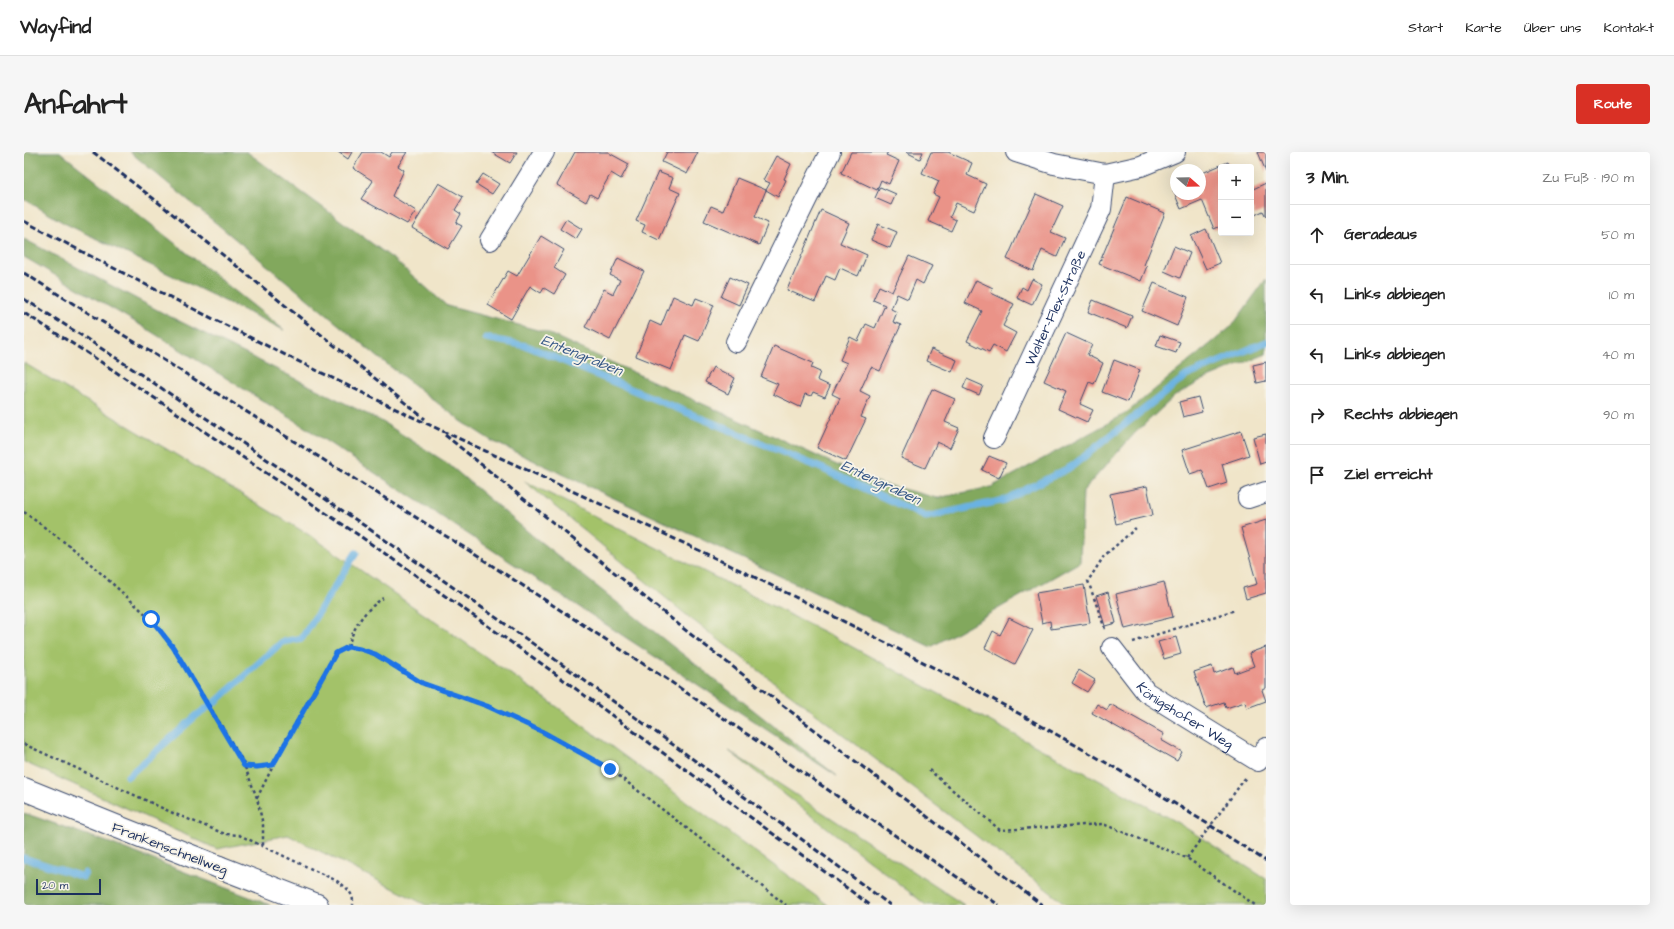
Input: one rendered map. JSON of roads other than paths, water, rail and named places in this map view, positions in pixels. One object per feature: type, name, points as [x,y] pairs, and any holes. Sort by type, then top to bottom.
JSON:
[{"type":"main road","name":"Frankenschnellweg","points":[[24,789],[118,828],[317,905]]},
{"type":"street","points":[[490,240],[544,152]]},
{"type":"street","points":[[736,342],[830,152]]},
{"type":"street","points":[[1016,152],[1054,164],[1105,174],[1141,166],[1175,152]]},
{"type":"street","name":"Walter-Flex-Straße","points":[[994,438],[1101,209],[1105,174]]},
{"type":"street","name":"Königshofer Weg","points":[[1112,648],[1146,692],[1262,755]]},
{"type":"waterway","name":"Entengraben","points":[[486,338],[527,346],[821,468],[926,517],[1005,500],[1071,467],[1186,376],[1266,342]]},
{"type":"waterway","name":"Entengraben","points":[[128,776],[197,715],[218,700],[282,642],[302,638],[356,553]]},
{"type":"waterway","name":"Entengraben","points":[[24,858],[83,877],[85,873]]},
{"type":"railway","points":[[93,152],[154,199],[425,419]]},
{"type":"railway","points":[[24,221],[164,294],[400,411],[679,541],[859,629],[1065,739],[1200,819],[1266,861]]},
{"type":"railway","points":[[24,273],[465,548],[671,682],[999,905]]},
{"type":"railway","points":[[24,299],[166,391],[493,615],[653,730],[890,905]]},
{"type":"railway","points":[[24,313],[92,356],[357,534],[542,664],[870,905]]},
{"type":"railway","points":[[445,435],[689,633],[1042,905]]}]
